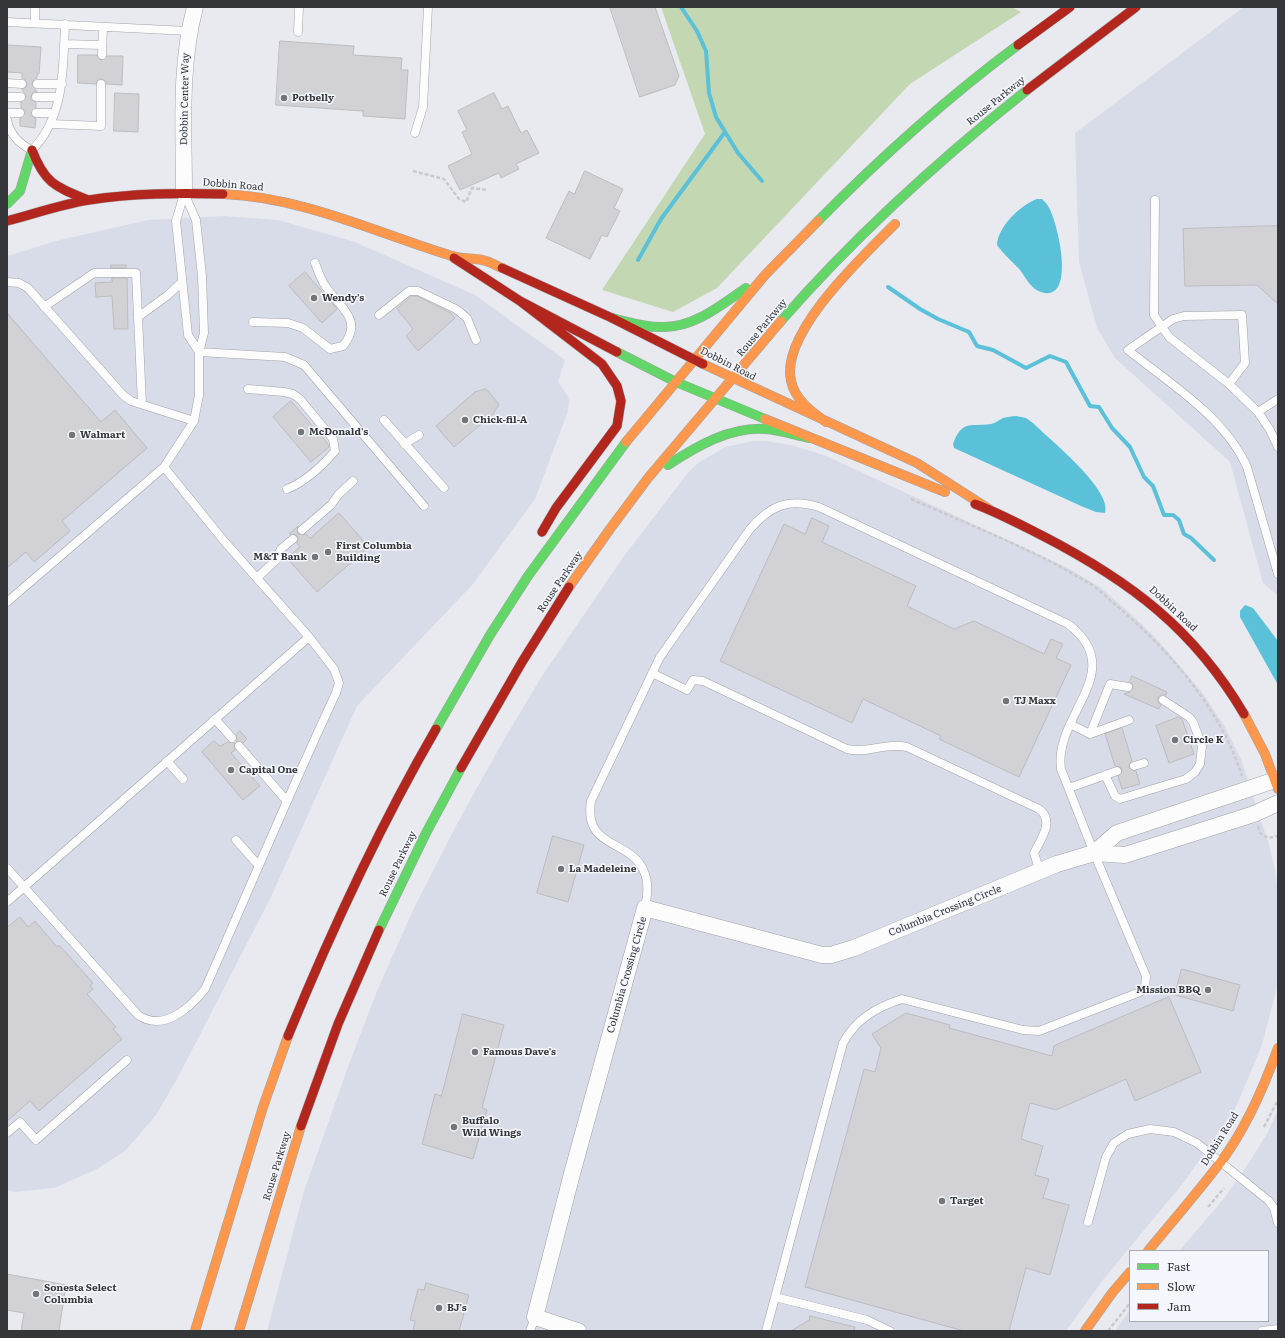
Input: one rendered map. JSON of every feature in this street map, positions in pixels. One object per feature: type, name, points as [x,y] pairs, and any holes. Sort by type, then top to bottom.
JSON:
[{"type":"main road","points":[[398,795],[490,635],[528,576],[615,455],[765,275],[829,210],[918,126],[977,76],[1070,7]]},
{"type":"main road","name":"Rouse Parkway","points":[[239,1331],[304,1115],[355,984],[393,898],[436,812],[525,657],[597,547],[647,479],[732,379],[796,305],[860,238],[947,156],[1005,107],[1136,7]]},
{"type":"main road","points":[[959,159],[1052,71]]},
{"type":"main road","points":[[32,150],[38,169],[46,178],[56,186],[88,200]]},
{"type":"main road","points":[[7,204],[20,191],[32,150]]},
{"type":"main road","name":"Dobbin Road","points":[[7,221],[88,200],[131,195],[184,193],[240,195],[301,207],[364,225],[398,239],[451,256],[484,260],[612,318],[732,379],[917,463],[989,509]]},
{"type":"main road","points":[[826,422],[807,408],[798,397],[792,385],[790,374],[791,362],[796,345],[813,315],[840,282],[904,215]]},
{"type":"main road","name":"Dobbin Road","points":[[451,256],[520,301],[676,382],[878,466],[989,509],[1077,553],[1107,570],[1148,599],[1174,622],[1198,648],[1225,683],[1245,714],[1266,755],[1277,783]]},
{"type":"main road","points":[[612,318],[656,327],[682,325],[717,307],[765,275]]},
{"type":"main road","points":[[520,301],[602,364],[611,374],[621,392],[621,416],[617,426],[556,508],[537,539]]},
{"type":"main road","points":[[647,479],[701,445],[735,431],[766,429],[810,438]]},
{"type":"main road","points":[[195,1331],[241,1176],[285,1044],[315,971],[351,889],[440,709],[499,604]]},
{"type":"main road","name":"Dobbin Road","points":[[1149,1250],[1221,1162],[1269,1080],[1278,1048]]},
{"type":"main road","points":[[1085,1331],[1112,1293],[1129,1273]]},
{"type":"street","name":"Dobbin Center Way","points":[[184,193],[184,62],[188,31],[195,7]]},
{"type":"street","name":"Columbia Crossing Circle","points":[[578,1331],[533,1324],[573,1170],[645,908],[822,955],[831,955],[854,948],[1040,872],[1094,853],[1117,833],[1277,783]]},
{"type":"street","name":"Columbia Crossing Circle","points":[[1094,853],[1125,855],[1254,814],[1278,803]]},
{"type":"lane","points":[[35,7],[35,23]]},
{"type":"lane","points":[[298,32],[299,7]]},
{"type":"lane","points":[[416,133],[423,107],[428,7]]},
{"type":"lane","points":[[7,22],[188,31]]},
{"type":"lane","points":[[7,120],[8,128],[21,145],[32,150],[40,142],[51,124],[62,84],[65,24]]},
{"type":"lane","points":[[102,55],[103,27]]},
{"type":"lane","points":[[64,44],[102,45]]},
{"type":"lane","points":[[7,83],[22,84]]},
{"type":"lane","points":[[37,84],[62,84]]},
{"type":"lane","points":[[51,124],[100,126],[102,84]]},
{"type":"lane","points":[[7,97],[21,97]]},
{"type":"lane","points":[[36,97],[58,97]]},
{"type":"lane","points":[[7,113],[20,113]]},
{"type":"lane","points":[[36,113],[54,113]]},
{"type":"lane","points":[[184,193],[176,221],[188,335],[199,352]]},
{"type":"lane","points":[[7,602],[164,467],[194,421],[199,394],[199,352],[204,333],[202,276],[196,220],[184,193]]},
{"type":"lane","points":[[1155,200],[1154,315],[1169,337],[1229,384],[1258,412],[1270,430],[1278,447]]},
{"type":"lane","points":[[253,322],[288,323],[303,328],[330,349],[343,346],[350,334],[351,319],[325,286],[315,264]]},
{"type":"lane","points":[[44,307],[94,274],[136,273],[142,404]]},
{"type":"lane","points":[[7,282],[19,283],[28,288],[123,395],[131,401],[194,421]]},
{"type":"lane","points":[[138,317],[168,296],[182,282]]},
{"type":"lane","points":[[379,315],[409,291],[418,291],[456,309],[467,318],[476,340]]},
{"type":"lane","points":[[1229,384],[1245,363],[1242,315],[1184,316],[1173,319],[1128,350],[1202,409],[1231,438],[1239,450],[1246,467],[1276,559],[1278,574]]},
{"type":"lane","points":[[199,352],[285,357],[304,365],[424,506]]},
{"type":"lane","points":[[248,389],[293,394],[300,399],[333,438],[335,450],[331,456],[300,484],[286,489]]},
{"type":"lane","points":[[1258,412],[1278,399]]},
{"type":"lane","points":[[384,420],[444,488]]},
{"type":"lane","points":[[404,444],[419,435]]},
{"type":"lane","points":[[7,868],[138,1015],[146,1020],[161,1022],[185,1009],[205,989],[286,800],[336,693],[339,683],[334,668],[309,637],[224,541],[164,467]]},
{"type":"lane","points":[[302,530],[331,505],[338,494],[353,481]]},
{"type":"lane","points":[[645,908],[647,883],[641,865],[629,853],[599,836],[591,820],[591,801],[660,657],[759,518],[781,505],[794,503],[807,504],[819,508],[1068,624],[1085,640],[1094,669],[1088,687],[1065,735],[1060,757],[1061,769],[1094,853],[1146,976],[1145,988],[1140,992],[1039,1031],[1023,1030],[902,999],[887,1004],[859,1020],[849,1031],[843,1043],[766,1331]]},
{"type":"lane","points":[[257,578],[276,560],[281,548],[293,539]]},
{"type":"lane","points":[[7,902],[309,637]]},
{"type":"lane","points":[[652,673],[687,690],[693,680],[702,681],[847,749],[866,751],[894,744],[907,747],[1039,809],[1044,813],[1047,822],[1046,828],[1034,853],[1040,872]]},
{"type":"lane","points":[[1090,734],[1110,684],[1128,687]]},
{"type":"lane","points":[[1105,775],[1115,796],[1120,799],[1186,779],[1195,772],[1200,764],[1202,755],[1196,728],[1189,717],[1163,700]]},
{"type":"lane","points":[[215,719],[232,738]]},
{"type":"lane","points":[[1070,724],[1090,734],[1129,720]]},
{"type":"lane","points":[[239,746],[286,800]]},
{"type":"lane","points":[[167,761],[183,779]]},
{"type":"lane","points":[[1134,766],[1144,763]]},
{"type":"lane","points":[[1069,788],[1117,771]]},
{"type":"lane","points":[[236,840],[259,866]]},
{"type":"lane","points":[[7,1133],[20,1122],[36,1140],[127,1060]]},
{"type":"lane","points":[[1088,1222],[1106,1158],[1114,1143],[1128,1134],[1150,1129],[1174,1132],[1197,1143],[1269,1201],[1274,1208],[1278,1223]]},
{"type":"lane","points":[[775,1297],[866,1320],[890,1331]]},
{"type":"lane","points":[[1262,1331],[1278,1329]]},
{"type":"path","points":[[413,171],[444,179],[459,200],[466,202],[472,188],[487,190]]},
{"type":"path","points":[[910,499],[1046,559],[1093,586],[1131,618],[1151,638],[1199,693],[1223,731],[1240,770]]},
{"type":"path","points":[[1260,833],[1268,838],[1278,836]]},
{"type":"path","points":[[1275,1108],[1278,1100]]},
{"type":"path","points":[[1108,1331],[1129,1304]]},
{"type":"shaded area","points":[[1244,7],[1278,7],[1278,596],[1263,583],[1230,462],[1115,358],[1097,328],[1079,262],[1075,133]]},
{"type":"shaded area","points":[[224,216],[278,220],[355,242],[475,295],[565,360],[558,382],[569,398],[568,411],[535,499],[473,584],[357,706],[270,899],[177,1079],[156,1115],[125,1151],[97,1169],[54,1188],[14,1192],[7,1190],[7,256],[56,241],[148,220]]},
{"type":"shaded area","points":[[753,441],[767,441],[791,445],[824,455],[1066,567],[1100,587],[1131,614],[1157,639],[1202,692],[1225,727],[1241,759],[1269,845],[1275,869],[1278,893],[1278,972],[1276,991],[1262,1045],[1236,1107],[1184,1182],[1102,1281],[1066,1331],[267,1331],[304,1191],[349,1064],[377,991],[414,908],[458,822],[502,743],[542,676],[624,556],[687,474],[698,463],[725,447]]},
{"type":"shaded area","points":[[1278,1109],[1278,1331],[1115,1331],[1129,1311],[1129,1322],[1269,1322],[1269,1250],[1180,1250],[1225,1197],[1268,1132]]},
{"type":"green space","points":[[661,7],[1012,7],[1021,12],[910,84],[717,288],[673,312],[602,290],[705,134]]},
{"type":"water","points":[[1037,199],[1042,199],[1048,206],[1052,214],[1060,243],[1062,274],[1059,286],[1052,292],[1037,291],[997,245],[1001,231],[1017,211]]},
{"type":"water","points":[[1016,416],[1026,418],[1033,423],[1090,479],[1100,492],[1105,503],[1105,513],[1096,512],[1081,506],[954,448],[953,444],[956,436],[964,427],[991,424],[1003,418]]},
{"type":"water","points":[[1245,605],[1253,608],[1278,641],[1278,685],[1240,617],[1240,611]]},
{"type":"building","points":[[610,7],[655,7],[679,76],[675,85],[640,97]]},
{"type":"building","points":[[280,41],[354,46],[353,55],[402,58],[401,70],[408,70],[405,119],[363,116],[363,111],[276,105]]},
{"type":"building","points":[[7,45],[41,47],[39,74],[37,74],[37,78],[34,79],[32,84],[37,92],[33,92],[31,97],[31,100],[36,102],[36,108],[31,113],[31,116],[36,118],[35,128],[20,126],[20,118],[25,113],[25,110],[21,108],[21,102],[26,97],[22,89],[26,87],[27,84],[22,78],[22,73],[7,72]]},
{"type":"building","points":[[78,55],[97,55],[99,59],[102,60],[107,56],[123,56],[122,85],[106,84],[106,81],[101,79],[98,79],[96,84],[78,83]]},
{"type":"building","points":[[115,93],[139,94],[138,132],[114,131]]},
{"type":"building","points":[[494,93],[502,109],[508,106],[521,133],[527,130],[539,153],[516,164],[519,169],[501,178],[499,173],[460,190],[448,166],[472,154],[462,132],[467,130],[458,111]]},
{"type":"building","points":[[585,171],[623,189],[614,208],[620,211],[607,237],[602,235],[590,259],[546,238],[569,191],[574,194]]},
{"type":"building","points":[[1278,226],[1278,304],[1257,285],[1185,286],[1183,229]]},
{"type":"building","points":[[111,265],[126,265],[126,268],[111,268]]},
{"type":"building","name":"Wendy's","points":[[305,272],[337,309],[322,323],[289,286]]},
{"type":"building","points":[[112,278],[127,278],[128,329],[114,329],[112,296],[96,297],[95,283],[112,282]]},
{"type":"building","points":[[412,296],[417,296],[451,313],[455,318],[418,351],[406,336],[413,329],[397,309]]},
{"type":"building","name":"Walmart","points":[[7,313],[101,422],[115,410],[147,448],[62,521],[70,531],[34,562],[26,552],[7,568]]},
{"type":"building","name":"Chick-fil-A","points":[[486,389],[499,404],[493,414],[454,447],[436,426],[475,392]]},
{"type":"building","name":"McDonald's","points":[[291,401],[329,447],[311,462],[273,417]]},
{"type":"building","name":"First Columbia Building","points":[[339,513],[369,547],[317,592],[287,558],[300,547],[297,543],[297,535],[289,534],[298,526],[298,534],[306,534],[310,538]]},
{"type":"building","points":[[812,518],[829,526],[822,542],[916,586],[907,606],[954,629],[974,621],[1044,654],[1051,639],[1063,644],[1056,658],[1071,665],[1019,777],[939,739],[941,736],[863,699],[852,723],[720,661],[784,524],[805,534]]},
{"type":"building","points":[[1132,676],[1167,692],[1166,695],[1161,695],[1158,697],[1158,702],[1161,705],[1159,709],[1124,694],[1130,692],[1133,688],[1133,685],[1130,682]]},
{"type":"building","name":"Circle K","points":[[1179,717],[1182,719],[1194,754],[1169,763],[1156,726]]},
{"type":"building","points":[[1122,728],[1132,761],[1129,764],[1129,768],[1136,771],[1140,784],[1122,789],[1118,776],[1121,774],[1122,770],[1120,767],[1115,766],[1105,734]]},
{"type":"building","points":[[240,731],[247,739],[243,743],[236,741],[236,735]]},
{"type":"building","name":"Capital One","points":[[214,741],[220,746],[228,742],[235,743],[235,750],[231,753],[260,786],[243,800],[202,752]]},
{"type":"building","name":"La Madeleine","points":[[553,836],[584,845],[568,902],[537,893]]},
{"type":"building","points":[[20,917],[28,927],[35,921],[57,947],[59,945],[93,983],[90,985],[93,989],[87,994],[116,1027],[113,1029],[122,1039],[39,1111],[30,1101],[7,1121],[7,928]]},
{"type":"building","name":"Mission BBQ","points":[[1182,969],[1240,985],[1233,1011],[1175,995]]},
{"type":"building","name":"Target","points":[[1169,997],[1201,1072],[1135,1101],[1126,1079],[1056,1110],[1030,1103],[1021,1139],[1043,1146],[1035,1175],[1049,1179],[1043,1198],[1069,1205],[1050,1275],[1026,1268],[1009,1331],[964,1331],[805,1287],[864,1069],[875,1072],[881,1048],[872,1034],[906,1013],[950,1025],[949,1028],[1052,1056],[1054,1046]]},
{"type":"building","points":[[463,1014],[504,1025],[482,1108],[487,1110],[473,1159],[422,1144],[435,1094],[441,1096]]},
{"type":"building","name":"Sonesta Select Columbia","points":[[7,1274],[66,1285],[59,1331],[21,1331],[24,1313],[7,1310]]},
{"type":"building","name":"BJ's","points":[[426,1283],[469,1295],[459,1331],[413,1331],[415,1321],[410,1320],[418,1289],[424,1290]]},
{"type":"building","points":[[810,1316],[855,1327],[854,1331],[791,1331],[809,1320]]},
{"type":"waterway","points":[[681,7],[697,31],[706,51],[709,93],[716,117],[738,153],[762,181]]},
{"type":"waterway","points":[[638,260],[661,219],[725,132]]},
{"type":"waterway","points":[[888,287],[920,309],[938,319],[969,332],[977,346],[993,350],[1026,368],[1050,356],[1066,362],[1090,406],[1099,407],[1112,428],[1130,447],[1144,477],[1153,486],[1164,515],[1173,515],[1179,520],[1184,534],[1191,538],[1214,560]]},
{"type":"traffic: fast","points":[[818,221],[865,174],[915,129],[940,107],[1018,45]]},
{"type":"traffic: fast","points":[[781,321],[868,229],[930,171],[1027,90]]},
{"type":"traffic: fast","points":[[7,204],[20,191],[32,150]]},
{"type":"traffic: fast","points":[[612,318],[651,327],[675,326],[707,314],[746,288]]},
{"type":"traffic: fast","points":[[617,352],[676,382],[765,419]]},
{"type":"traffic: fast","points":[[668,465],[690,451],[714,439],[739,431],[765,429],[782,431],[810,438]]},
{"type":"traffic: fast","points":[[436,729],[490,635],[528,576],[626,442]]},
{"type":"traffic: fast","points":[[379,930],[426,833],[461,768]]},
{"type":"traffic: slow","points":[[223,194],[252,197],[310,209],[453,256],[478,259],[490,262],[502,268]]},
{"type":"traffic: slow","points":[[626,442],[765,275],[818,221]]},
{"type":"traffic: slow","points":[[826,422],[800,400],[793,388],[791,381],[791,362],[798,341],[827,296],[845,275],[895,224]]},
{"type":"traffic: slow","points":[[569,587],[648,478],[781,321]]},
{"type":"traffic: slow","points":[[703,364],[917,463],[989,509]]},
{"type":"traffic: slow","points":[[765,419],[945,492]]},
{"type":"traffic: slow","points":[[1244,714],[1265,754],[1278,789]]},
{"type":"traffic: slow","points":[[195,1331],[263,1107],[288,1036]]},
{"type":"traffic: slow","points":[[1149,1250],[1220,1163],[1238,1137],[1267,1078],[1278,1048]]},
{"type":"traffic: slow","points":[[239,1331],[301,1126]]},
{"type":"traffic: slow","points":[[1085,1331],[1112,1293],[1129,1273]]},
{"type":"traffic: jam","points":[[1018,45],[1070,7]]},
{"type":"traffic: jam","points":[[1027,90],[1136,7]]},
{"type":"traffic: jam","points":[[32,150],[42,170],[53,183],[88,200]]},
{"type":"traffic: jam","points":[[7,221],[89,200],[156,194],[223,194]]},
{"type":"traffic: jam","points":[[454,258],[520,301],[617,352]]},
{"type":"traffic: jam","points":[[502,268],[612,318],[703,364]]},
{"type":"traffic: jam","points":[[520,301],[602,364],[617,386],[621,401],[617,426],[556,508],[542,532]]},
{"type":"traffic: jam","points":[[975,504],[1010,519],[1075,553],[1132,590],[1181,632],[1204,657],[1225,684],[1244,714]]},
{"type":"traffic: jam","points":[[461,768],[522,662],[569,587]]},
{"type":"traffic: jam","points":[[288,1036],[339,918],[375,842],[436,729]]},
{"type":"traffic: jam","points":[[301,1126],[338,1024],[379,930]]},
{"type":"place","name":"Potbelly","points":[[284,98]]},
{"type":"place","name":"Wendy's","points":[[314,298]]},
{"type":"place","name":"Chick-fil-A","points":[[465,420]]},
{"type":"place","name":"McDonald's","points":[[301,432]]},
{"type":"place","name":"Walmart","points":[[72,435]]},
{"type":"place","name":"First Columbia Building","points":[[328,552]]},
{"type":"place","name":"M&T Bank","points":[[315,557]]},
{"type":"place","name":"TJ Maxx","points":[[1006,701]]},
{"type":"place","name":"Circle K","points":[[1175,740]]},
{"type":"place","name":"Capital One","points":[[231,770]]},
{"type":"place","name":"La Madeleine","points":[[561,869]]},
{"type":"place","name":"Mission BBQ","points":[[1208,990]]},
{"type":"place","name":"Famous Dave's","points":[[475,1052]]},
{"type":"place","name":"Buffalo Wild Wings","points":[[454,1127]]},
{"type":"place","name":"Target","points":[[942,1201]]},
{"type":"place","name":"Sonesta Select Columbia","points":[[36,1294]]},
{"type":"place","name":"BJ's","points":[[439,1308]]}]
